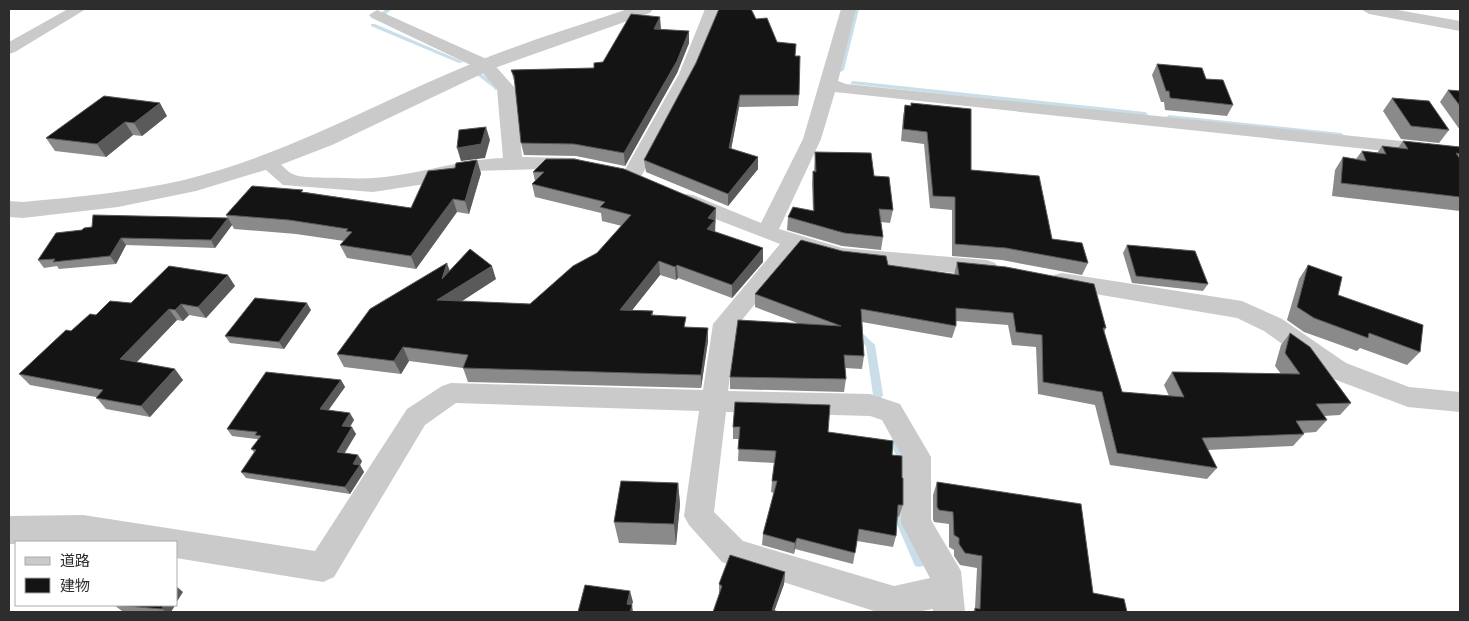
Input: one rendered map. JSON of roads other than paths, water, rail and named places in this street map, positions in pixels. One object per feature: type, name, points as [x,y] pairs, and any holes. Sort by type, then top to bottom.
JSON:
[{"type":"street","points":[[9,49],[78,9]]},
{"type":"street","points":[[9,209],[24,210],[118,200],[188,186],[267,162],[324,140],[485,64],[644,9]]},
{"type":"street","points":[[631,178],[687,74],[713,9]]},
{"type":"street","points":[[767,233],[812,139],[848,9]]},
{"type":"street","points":[[1370,9],[1460,26]]},
{"type":"street","points":[[377,15],[485,64],[506,88],[513,163]]},
{"type":"street","points":[[829,83],[843,89],[1460,153]]},
{"type":"street","points":[[267,162],[290,181],[373,186],[425,178],[471,165],[513,163],[576,164],[631,178],[767,233],[841,255],[1011,271]]},
{"type":"street","points":[[178,544],[323,567],[416,417],[452,393],[714,401],[870,405],[890,412],[917,457],[916,523],[945,571],[948,601],[894,602],[733,552],[699,516],[714,401],[725,324],[795,242]]},
{"type":"street","points":[[1038,277],[1102,289],[1242,310],[1273,325],[1337,370],[1408,397],[1460,402]]},
{"type":"street","points":[[9,530],[83,529],[160,541]]},
{"type":"waterway","points":[[383,14],[389,9]]},
{"type":"waterway","points":[[841,70],[856,9]]},
{"type":"waterway","points":[[373,25],[461,62]]},
{"type":"waterway","points":[[479,74],[497,87],[497,89]]},
{"type":"waterway","points":[[853,83],[1145,114]]},
{"type":"waterway","points":[[1169,117],[1341,135]]},
{"type":"waterway","points":[[854,330],[870,345],[878,395]]},
{"type":"waterway","points":[[895,443],[902,457],[901,522],[919,562]]}]
